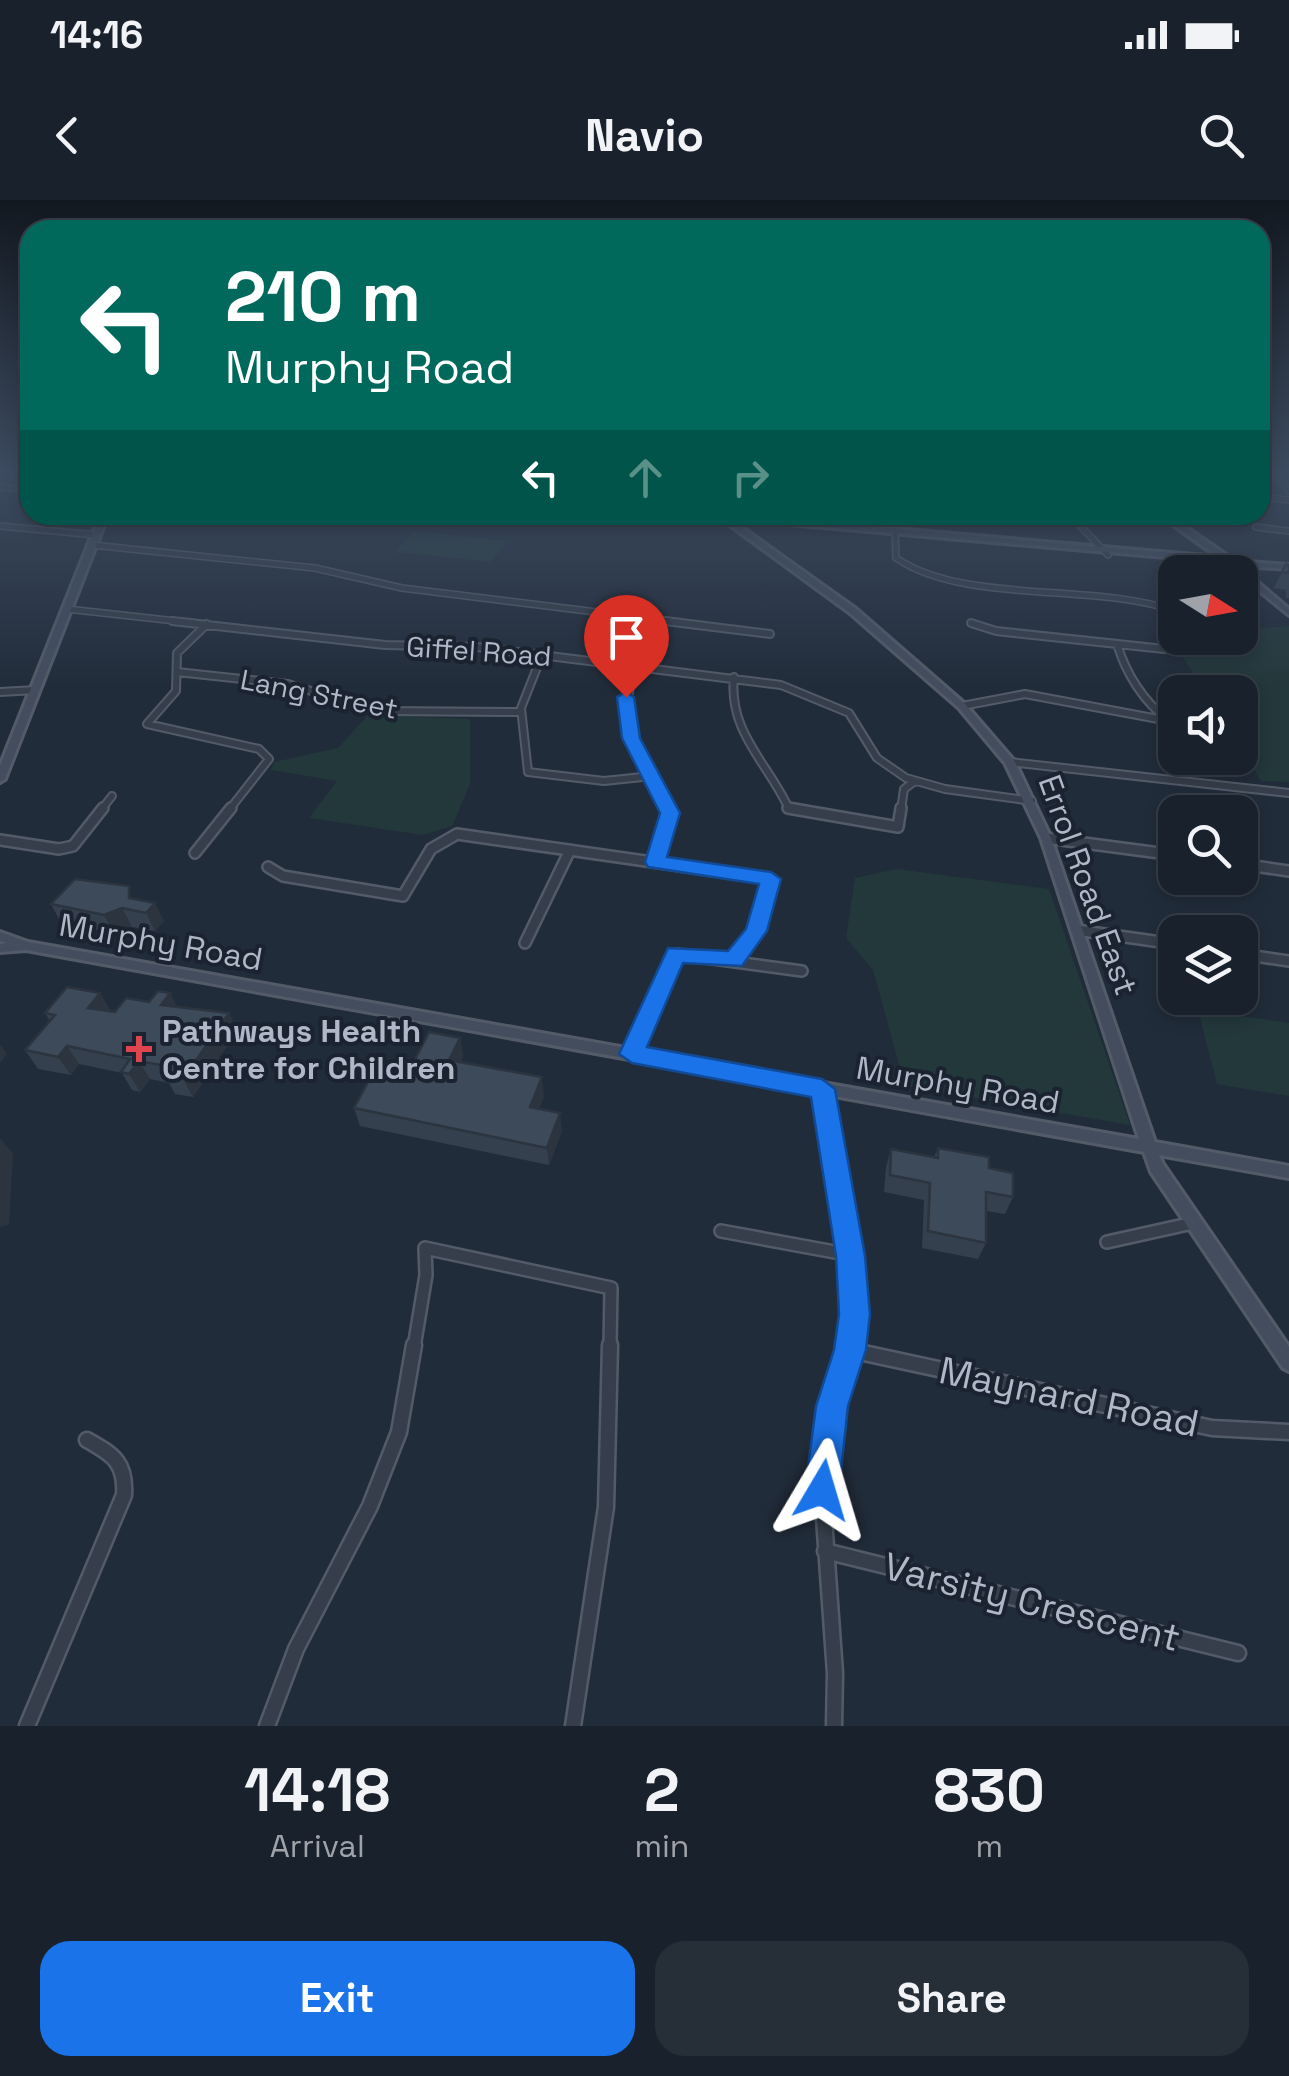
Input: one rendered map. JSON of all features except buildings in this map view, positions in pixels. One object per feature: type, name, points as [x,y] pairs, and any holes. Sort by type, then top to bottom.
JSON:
[{"type":"street","points":[[0,779],[92,546]]},
{"type":"street","points":[[94,546],[316,568],[402,588],[770,634]]},
{"type":"street","name":"Errol Road East","points":[[764,546],[828,590],[962,706],[1010,762],[1032,801],[1046,838],[1147,1146],[1193,1223],[1289,1362]]},
{"type":"street","points":[[896,546],[896,558],[932,577],[1144,600],[1158,605]]},
{"type":"street","points":[[1035,546],[1158,559]]},
{"type":"street","points":[[1100,546],[1107,553]]},
{"type":"street","points":[[1258,568],[1289,570]]},
{"type":"street","points":[[1258,590],[1289,615]]},
{"type":"street","name":"Giffel Road","points":[[67,609],[385,645],[455,645],[542,654],[780,684],[842,709],[856,719],[877,758],[914,781],[1032,801]]},
{"type":"street","points":[[656,621],[626,697],[631,738],[670,818],[656,862]]},
{"type":"street","points":[[971,623],[996,631],[1158,647]]},
{"type":"street","points":[[195,853],[269,759],[259,749],[148,724],[176,691],[177,653],[207,624]]},
{"type":"street","points":[[962,706],[1025,694],[1169,721],[1151,707],[1123,664],[1117,644]]},
{"type":"street","points":[[542,654],[528,682],[521,712],[528,772],[604,781],[652,776]]},
{"type":"street","name":"Lang Street","points":[[177,672],[288,684],[377,711],[521,712]]},
{"type":"street","points":[[734,677],[732,718],[784,793],[789,809],[898,827],[904,789],[914,781]]},
{"type":"street","points":[[0,692],[36,690]]},
{"type":"street","points":[[1010,762],[1289,794]]},
{"type":"street","points":[[0,840],[59,848],[73,846],[112,796]]},
{"type":"street","points":[[268,867],[283,876],[403,896],[435,843],[446,834],[771,879],[756,931],[734,960]]},
{"type":"street","points":[[1046,838],[1158,853]]},
{"type":"street","points":[[525,943],[570,850]]},
{"type":"street","points":[[1258,867],[1289,871]]},
{"type":"street","points":[[1076,930],[1158,942]]},
{"type":"street","name":"Murphy Road","points":[[0,936],[26,946],[1289,1172]]},
{"type":"street","name":"Murphy Road","points":[[0,948],[26,946]]},
{"type":"street","points":[[632,1054],[676,954],[802,971]]},
{"type":"street","points":[[1258,957],[1289,961]]},
{"type":"street","points":[[822,1089],[850,1256],[854,1314],[850,1350],[832,1406],[822,1490],[836,1673],[834,1726]]},
{"type":"street","points":[[1106,1242],[1193,1223]]},
{"type":"street","points":[[721,1231],[850,1256]]},
{"type":"street","points":[[268,1726],[296,1649],[370,1506],[399,1432],[426,1275],[425,1248],[611,1288],[606,1507],[573,1726]]},
{"type":"street","name":"Maynard Road","points":[[850,1350],[1212,1428],[1289,1432]]},
{"type":"street","points":[[27,1726],[124,1495],[127,1471],[119,1458],[87,1440]]},
{"type":"street","name":"Varsity Crescent","points":[[826,1551],[1238,1652]]},
{"type":"green space","points":[[401,546],[503,546],[491,562],[395,552]]},
{"type":"green space","points":[[1289,626],[1289,782],[1261,781],[1257,775],[1258,675],[1194,675],[1181,655],[1258,655],[1258,629]]},
{"type":"green space","points":[[368,715],[470,719],[470,784],[452,826],[423,835],[309,818],[337,781],[271,770],[274,762],[338,748]]},
{"type":"green space","points":[[897,869],[1049,889],[1130,1125],[905,1086],[873,970],[846,938],[855,878]]},
{"type":"green space","points":[[1199,1015],[1289,1023],[1289,1096],[1217,1084]]},
{"type":"place","name":"Pathways Health Centre for Children","points":[[139,1049]]},
{"type":"route","points":[[626,697],[631,738],[670,813],[656,862],[771,879],[759,925],[734,960],[676,954],[668,964],[632,1054],[822,1089],[854,1280],[854,1314],[850,1350],[832,1406],[822,1490]]}]
